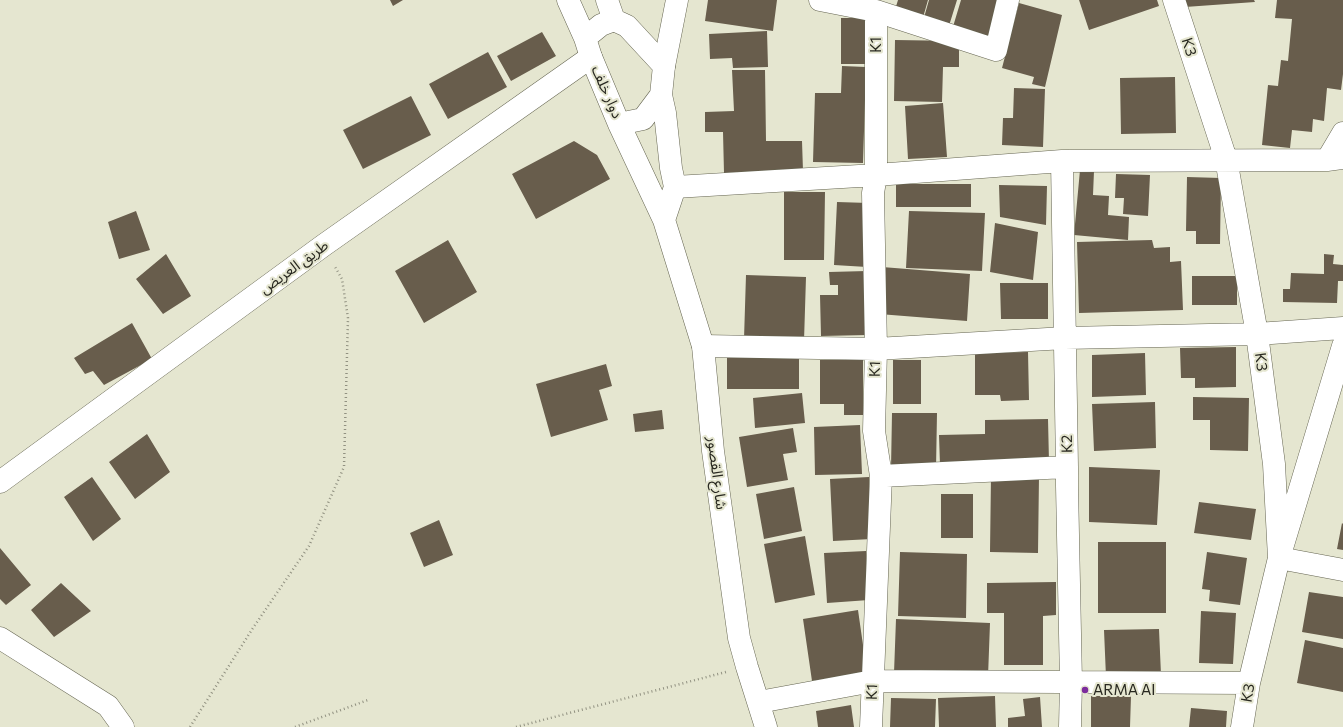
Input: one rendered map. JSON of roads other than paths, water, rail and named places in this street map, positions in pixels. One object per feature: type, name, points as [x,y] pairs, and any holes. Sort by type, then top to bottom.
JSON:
[{"type":"street","name":"دوار خلف","points":[[568,0],[619,124],[643,119],[661,95]]},
{"type":"street","points":[[607,0],[614,20]]},
{"type":"street","points":[[664,220],[675,187],[671,168],[665,113],[661,95],[664,66],[677,0]]},
{"type":"street","points":[[820,0],[876,10],[996,50],[1008,0]]},
{"type":"street","name":"K3","points":[[1175,1],[1226,159],[1258,334],[1274,464],[1279,558],[1249,683],[1242,727]]},
{"type":"street","name":"K1","points":[[871,727],[881,476],[874,431],[876,349],[873,193],[876,176],[876,10]]},
{"type":"street","points":[[588,47],[601,25],[614,20],[627,26],[664,66]]},
{"type":"street","name":"طريق العريض","points":[[0,482],[324,245],[588,47]]},
{"type":"street","name":"شارع القصور","points":[[619,124],[664,220],[703,346],[713,451],[739,638],[766,727]]},
{"type":"street","points":[[675,187],[876,176],[1062,161],[1335,159],[1343,132]]},
{"type":"street","name":"K2","points":[[1062,161],[1071,682],[1070,727]]},
{"type":"street","points":[[703,346],[876,349],[1064,338],[1258,334],[1343,328]]},
{"type":"street","points":[[1343,346],[1279,558],[1343,570]]},
{"type":"street","points":[[881,476],[1067,467]]},
{"type":"street","points":[[0,638],[108,706],[123,727]]},
{"type":"street","points":[[759,702],[873,681],[1249,683]]},
{"type":"place","name":"ARMA AI","points":[[1085,690]]}]
